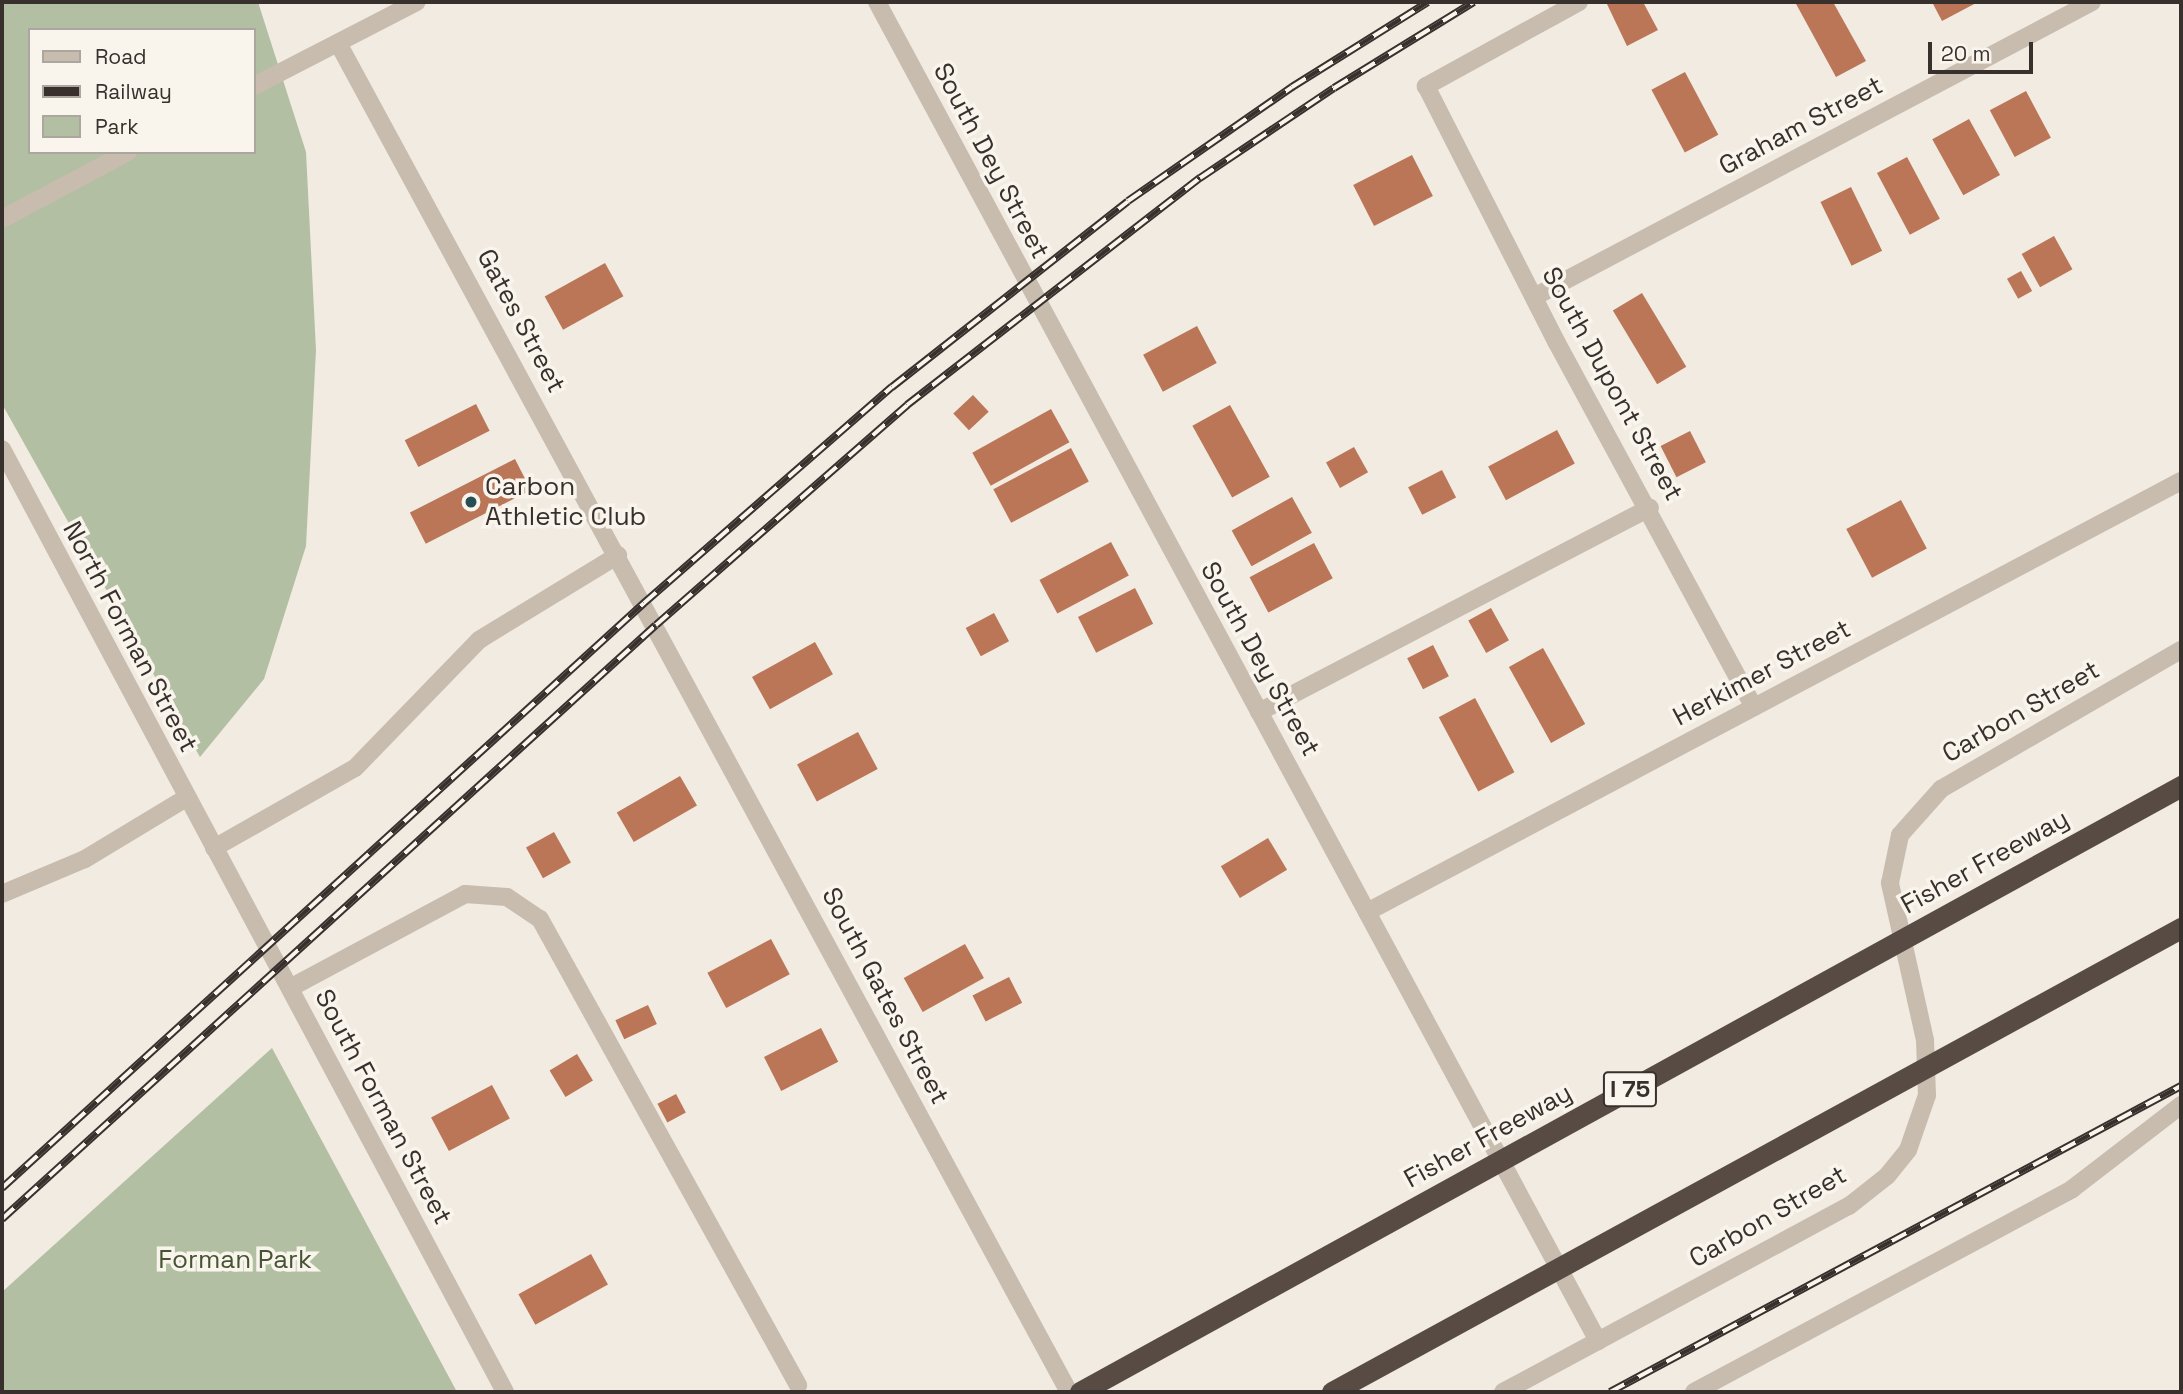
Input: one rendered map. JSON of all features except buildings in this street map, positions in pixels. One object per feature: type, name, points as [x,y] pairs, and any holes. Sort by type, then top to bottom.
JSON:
[{"type":"highway","name":"Fisher Freeway","points":[[1080,1392],[2181,786]]},
{"type":"highway","points":[[1332,1392],[2181,928]]},
{"type":"street","points":[[256,85],[417,2]]},
{"type":"street","name":"South Dey Street","points":[[877,2],[1598,1341]]},
{"type":"street","name":"South Dupont Street","points":[[1579,2],[1426,86],[1534,297],[1650,508],[1754,707]]},
{"type":"street","name":"Graham Street","points":[[1534,297],[2092,2]]},
{"type":"street","name":"Gates Street","points":[[338,43],[656,625]]},
{"type":"street","points":[[2,219],[124,154]]},
{"type":"street","name":"North Forman Street","points":[[2,449],[214,848]]},
{"type":"street","name":"Herkimer Street","points":[[1367,912],[2181,481]]},
{"type":"street","points":[[1259,712],[1650,508]]},
{"type":"street","points":[[214,848],[355,768],[478,640],[618,555]]},
{"type":"street","name":"South Gates Street","points":[[656,625],[1069,1392]]},
{"type":"street","name":"Carbon Street","points":[[1503,1392],[1849,1206],[1887,1176],[1908,1150],[1927,1095],[1925,1040],[1890,883],[1900,835],[1941,789],[2181,650]]},
{"type":"street","points":[[2,894],[85,859],[186,798]]},
{"type":"street","name":"South Forman Street","points":[[214,848],[505,1392]]},
{"type":"street","points":[[290,988],[465,894],[507,897],[540,919],[798,1385]]},
{"type":"street","points":[[1694,1392],[2072,1189],[2181,1105]]},
{"type":"green space","points":[[2,2],[258,2],[306,152],[316,350],[306,546],[264,679],[200,757],[2,404]]},
{"type":"green space","name":"Forman Park","points":[[272,1048],[457,1392],[2,1392],[2,1292]]},
{"type":"railway","points":[[2,1188],[644,603],[892,387],[1128,201],[1292,87],[1428,2]]},
{"type":"railway","points":[[2,1219],[656,625],[907,405],[1200,178],[1334,88],[1474,2]]},
{"type":"railway","points":[[1610,1392],[2181,1086]]},
{"type":"place","name":"Carbon Athletic Club","points":[[471,502]]}]
